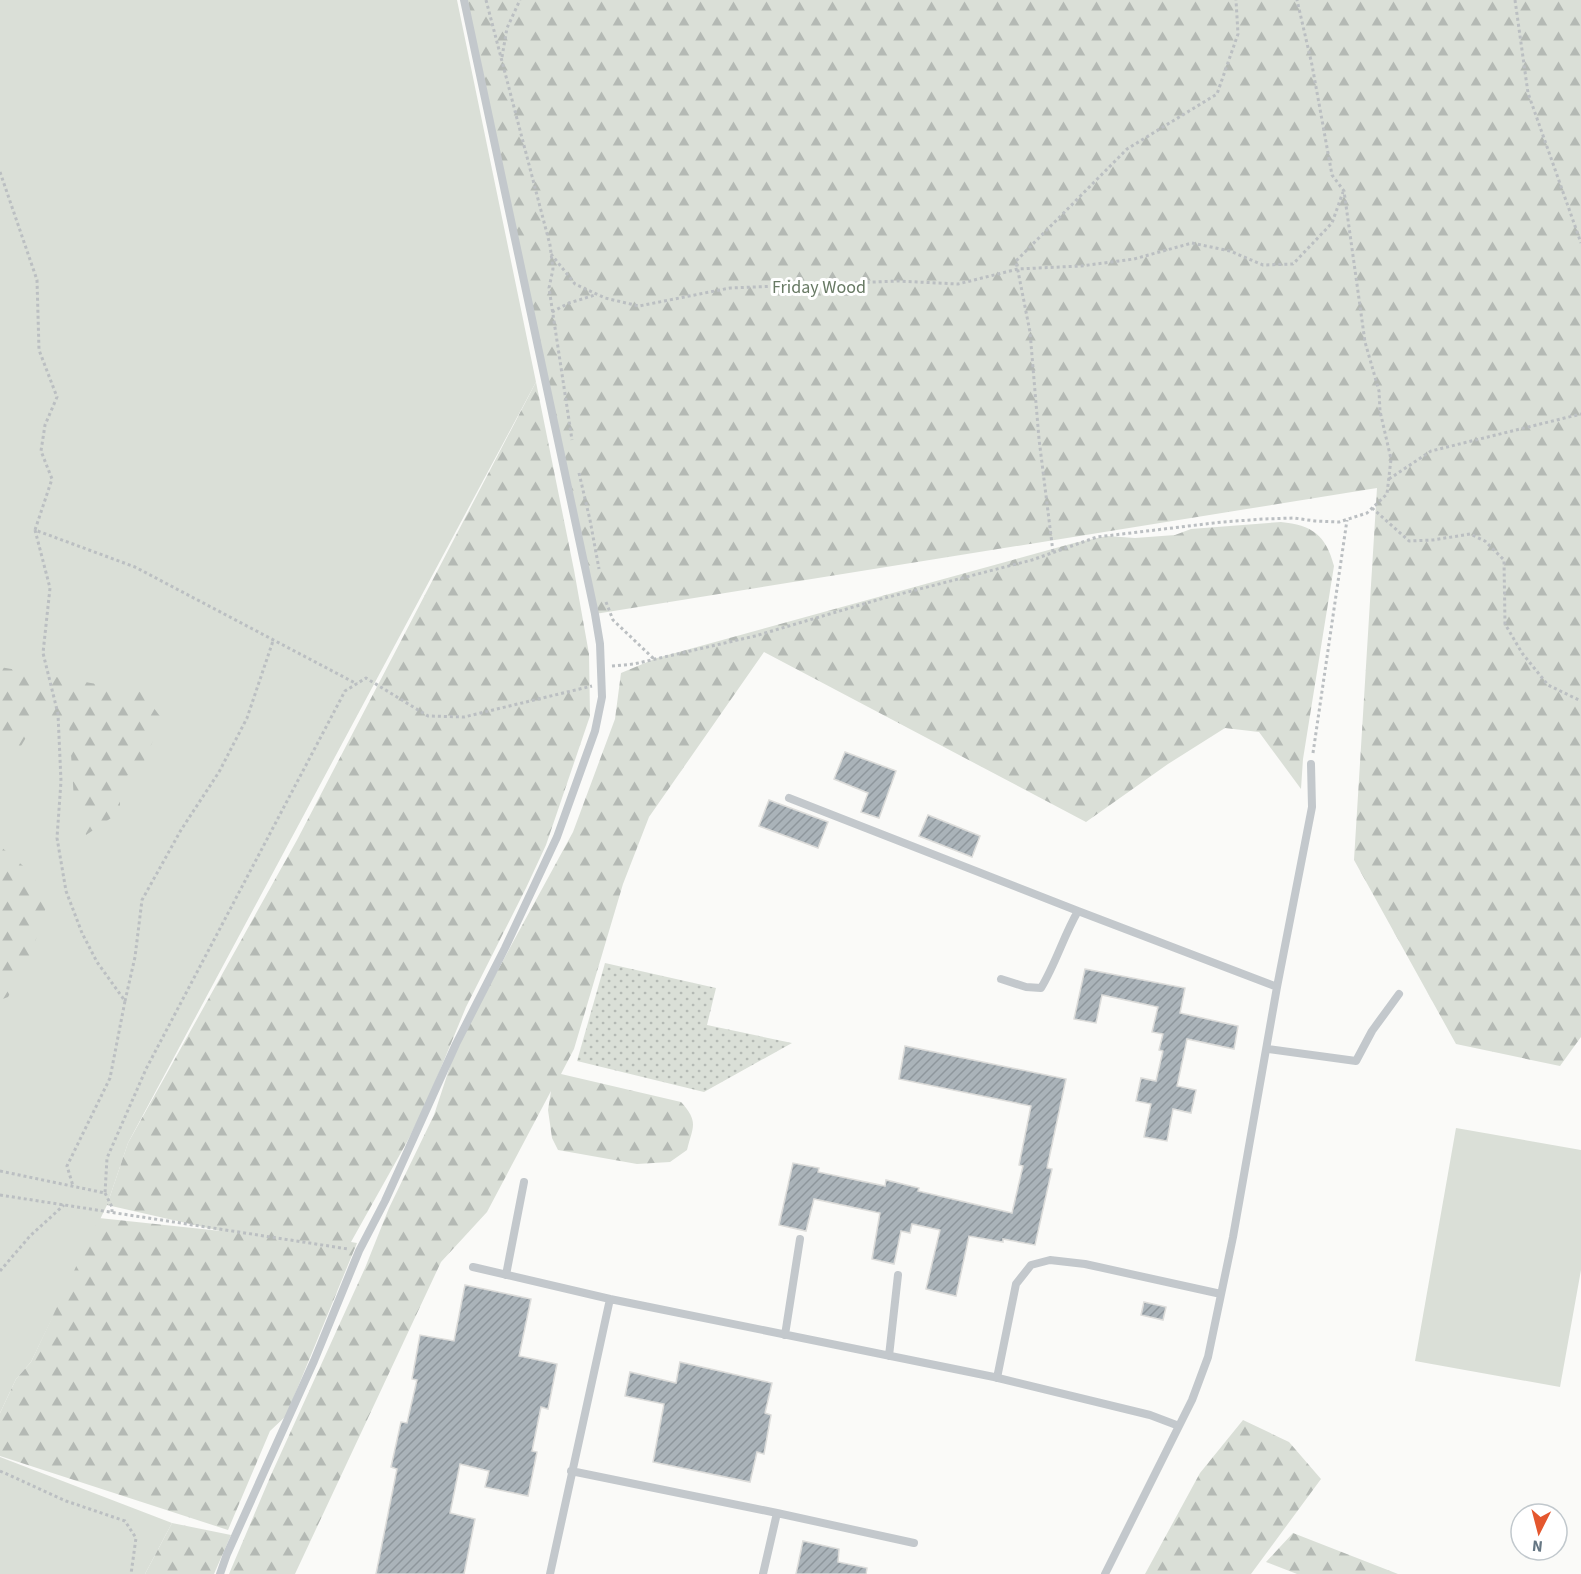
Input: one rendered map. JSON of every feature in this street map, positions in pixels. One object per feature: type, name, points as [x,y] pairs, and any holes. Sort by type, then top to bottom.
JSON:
[{"type":"lane","points":[[220,1574],[314,1361],[359,1251],[386,1201],[456,1044],[557,837],[596,731],[602,697],[602,667],[595,614],[464,0]]},
{"type":"lane","points":[[1105,1574],[1179,1426],[1208,1357],[1312,807],[1311,764]]},
{"type":"lane","points":[[789,798],[1278,987]]},
{"type":"lane","points":[[1001,979],[1026,987],[1041,988],[1078,911]]},
{"type":"lane","points":[[1268,1049],[1356,1061],[1372,1031],[1399,994]]},
{"type":"lane","points":[[506,1275],[524,1182]]},
{"type":"lane","points":[[785,1335],[800,1239]]},
{"type":"lane","points":[[998,1378],[1016,1284],[1031,1265],[1050,1260],[1085,1264],[1221,1294]]},
{"type":"lane","points":[[473,1267],[610,1299],[998,1378],[1150,1415],[1179,1426]]},
{"type":"lane","points":[[890,1356],[898,1275]]},
{"type":"lane","points":[[550,1574],[610,1299]]},
{"type":"lane","points":[[571,1471],[914,1543]]},
{"type":"lane","points":[[763,1574],[777,1513]]},
{"type":"path","points":[[486,0],[551,254],[553,269],[549,288],[573,449]]},
{"type":"path","points":[[501,58],[507,27],[520,0]]},
{"type":"path","points":[[1053,552],[1030,332],[1016,261],[1127,149],[1217,94],[1238,34],[1236,0]]},
{"type":"path","points":[[602,667],[634,664],[755,636],[877,600],[1032,560],[1097,537],[1221,522],[1294,518],[1339,522],[1366,513],[1387,494],[1391,459],[1380,411],[1379,391],[1365,342],[1344,191],[1332,176],[1312,65],[1297,0]]},
{"type":"path","points":[[1515,0],[1528,93],[1581,243]]},
{"type":"path","points":[[0,172],[37,280],[39,350],[57,397],[45,425],[41,451],[52,479],[35,530],[50,588],[43,653],[58,714],[61,781],[57,838],[66,891],[82,933],[125,1001]]},
{"type":"path","points":[[551,254],[575,284],[597,295],[639,306],[730,288],[898,281],[958,284],[1018,269],[1082,266],[1134,259],[1192,243],[1230,251],[1263,265],[1293,264],[1332,223],[1344,191]]},
{"type":"path","points":[[552,312],[569,303],[597,295]]},
{"type":"path","points":[[1389,479],[1431,451],[1581,414]]},
{"type":"path","points":[[578,472],[591,520],[601,578]]},
{"type":"path","points":[[1372,508],[1409,541],[1470,534],[1485,541],[1504,560],[1505,624],[1522,653],[1548,685],[1581,701]]},
{"type":"path","points":[[1311,764],[1347,519]]},
{"type":"path","points":[[35,530],[135,567],[357,684]]},
{"type":"path","points":[[605,599],[613,620],[654,659]]},
{"type":"path","points":[[73,1187],[67,1166],[110,1078],[135,957],[142,900],[181,830],[219,772],[247,718],[273,641]]},
{"type":"path","points":[[112,1212],[105,1193],[107,1158],[146,1069],[345,691],[366,678],[428,716],[464,717],[592,686],[591,676]]},
{"type":"path","points":[[0,1171],[105,1193]]},
{"type":"path","points":[[0,1195],[359,1251]]},
{"type":"path","points":[[0,1271],[30,1236],[64,1205]]},
{"type":"path","points":[[0,1470],[66,1501],[125,1521],[136,1538],[131,1574]]},
{"type":"green space","points":[[0,0],[457,0],[536,382],[128,1143],[107,1205],[31,1362],[16,1379],[0,1413]]},
{"type":"green space","name":"Friday Wood","points":[[464,0],[1581,0],[1581,1037],[1560,1066],[1456,1044],[1354,860],[1377,488],[595,614]]},
{"type":"green space","points":[[536,382],[589,654],[590,716],[546,845],[466,1007],[426,1104],[351,1242],[357,1243],[286,1416],[270,1431],[228,1530],[0,1456],[0,1413],[16,1379],[31,1362],[99,1218],[221,1231],[107,1205],[128,1143],[297,840]]},
{"type":"green space","points":[[1281,522],[1301,526],[1316,534],[1327,546],[1334,566],[1303,759],[1301,789],[1259,732],[1225,728],[1168,764],[1086,822],[764,652],[649,817],[623,884],[574,1049],[561,1074],[681,1102],[687,1109],[693,1124],[687,1150],[670,1162],[637,1164],[558,1150],[552,1138],[548,1110],[551,1091],[487,1212],[441,1262],[295,1574],[229,1574],[271,1475],[365,1268],[389,1208],[434,1115],[457,1045],[573,832],[615,719],[621,673],[657,658],[1074,543],[1107,536],[1135,538],[1175,535],[1191,529]]},
{"type":"green space","points":[[0,667],[142,692],[162,719],[143,764],[120,781],[120,812],[86,835],[74,800],[69,724],[37,719],[18,751],[0,747]]},
{"type":"green space","points":[[0,846],[29,871],[48,901],[29,961],[8,997],[0,1000]]},
{"type":"green space","points":[[605,963],[716,988],[707,1025],[792,1043],[704,1092],[577,1061]]},
{"type":"green space","points":[[1456,1128],[1581,1150],[1581,1270],[1560,1387],[1415,1361]]},
{"type":"green space","points":[[1243,1420],[1289,1442],[1321,1479],[1251,1574],[1145,1574],[1200,1473]]},
{"type":"green space","points":[[0,1457],[172,1523],[145,1574],[0,1574]]},
{"type":"green space","points":[[172,1523],[231,1535],[214,1574],[145,1574]]},
{"type":"green space","points":[[1293,1533],[1398,1574],[1297,1574],[1266,1562]]},
{"type":"building","points":[[845,752],[896,771],[879,818],[861,812],[868,793],[834,779]]},
{"type":"building","points":[[769,800],[828,822],[818,848],[759,826]]},
{"type":"building","points":[[928,815],[980,836],[972,857],[919,836]]},
{"type":"building","points":[[1085,969],[1185,988],[1180,1013],[1238,1026],[1234,1049],[1187,1039],[1177,1086],[1196,1090],[1191,1113],[1173,1109],[1167,1141],[1144,1137],[1151,1104],[1136,1101],[1141,1078],[1156,1081],[1163,1051],[1159,1050],[1163,1034],[1152,1032],[1158,1007],[1102,995],[1096,1023],[1074,1019]]},
{"type":"building","points":[[905,1046],[1066,1079],[1047,1168],[1052,1169],[1035,1245],[969,1236],[956,1296],[926,1289],[940,1230],[912,1224],[910,1233],[901,1231],[894,1264],[872,1259],[880,1213],[814,1199],[806,1231],[779,1225],[793,1163],[819,1168],[818,1172],[885,1186],[886,1180],[919,1188],[918,1191],[1012,1213],[1023,1166],[1019,1165],[1031,1106],[899,1079]]},
{"type":"building","points":[[465,1285],[531,1299],[519,1356],[557,1364],[548,1409],[541,1407],[532,1451],[537,1452],[528,1496],[485,1487],[489,1471],[460,1464],[450,1513],[475,1519],[464,1574],[376,1574],[397,1469],[391,1467],[401,1422],[407,1423],[417,1380],[412,1379],[420,1335],[454,1341]]},
{"type":"building","points":[[1144,1302],[1166,1307],[1163,1320],[1141,1315]]},
{"type":"building","points":[[680,1362],[772,1383],[765,1413],[771,1415],[764,1454],[757,1452],[750,1482],[653,1462],[664,1404],[625,1396],[630,1372],[676,1383]]},
{"type":"building","points":[[803,1541],[839,1549],[838,1562],[867,1568],[866,1574],[796,1574]]}]
